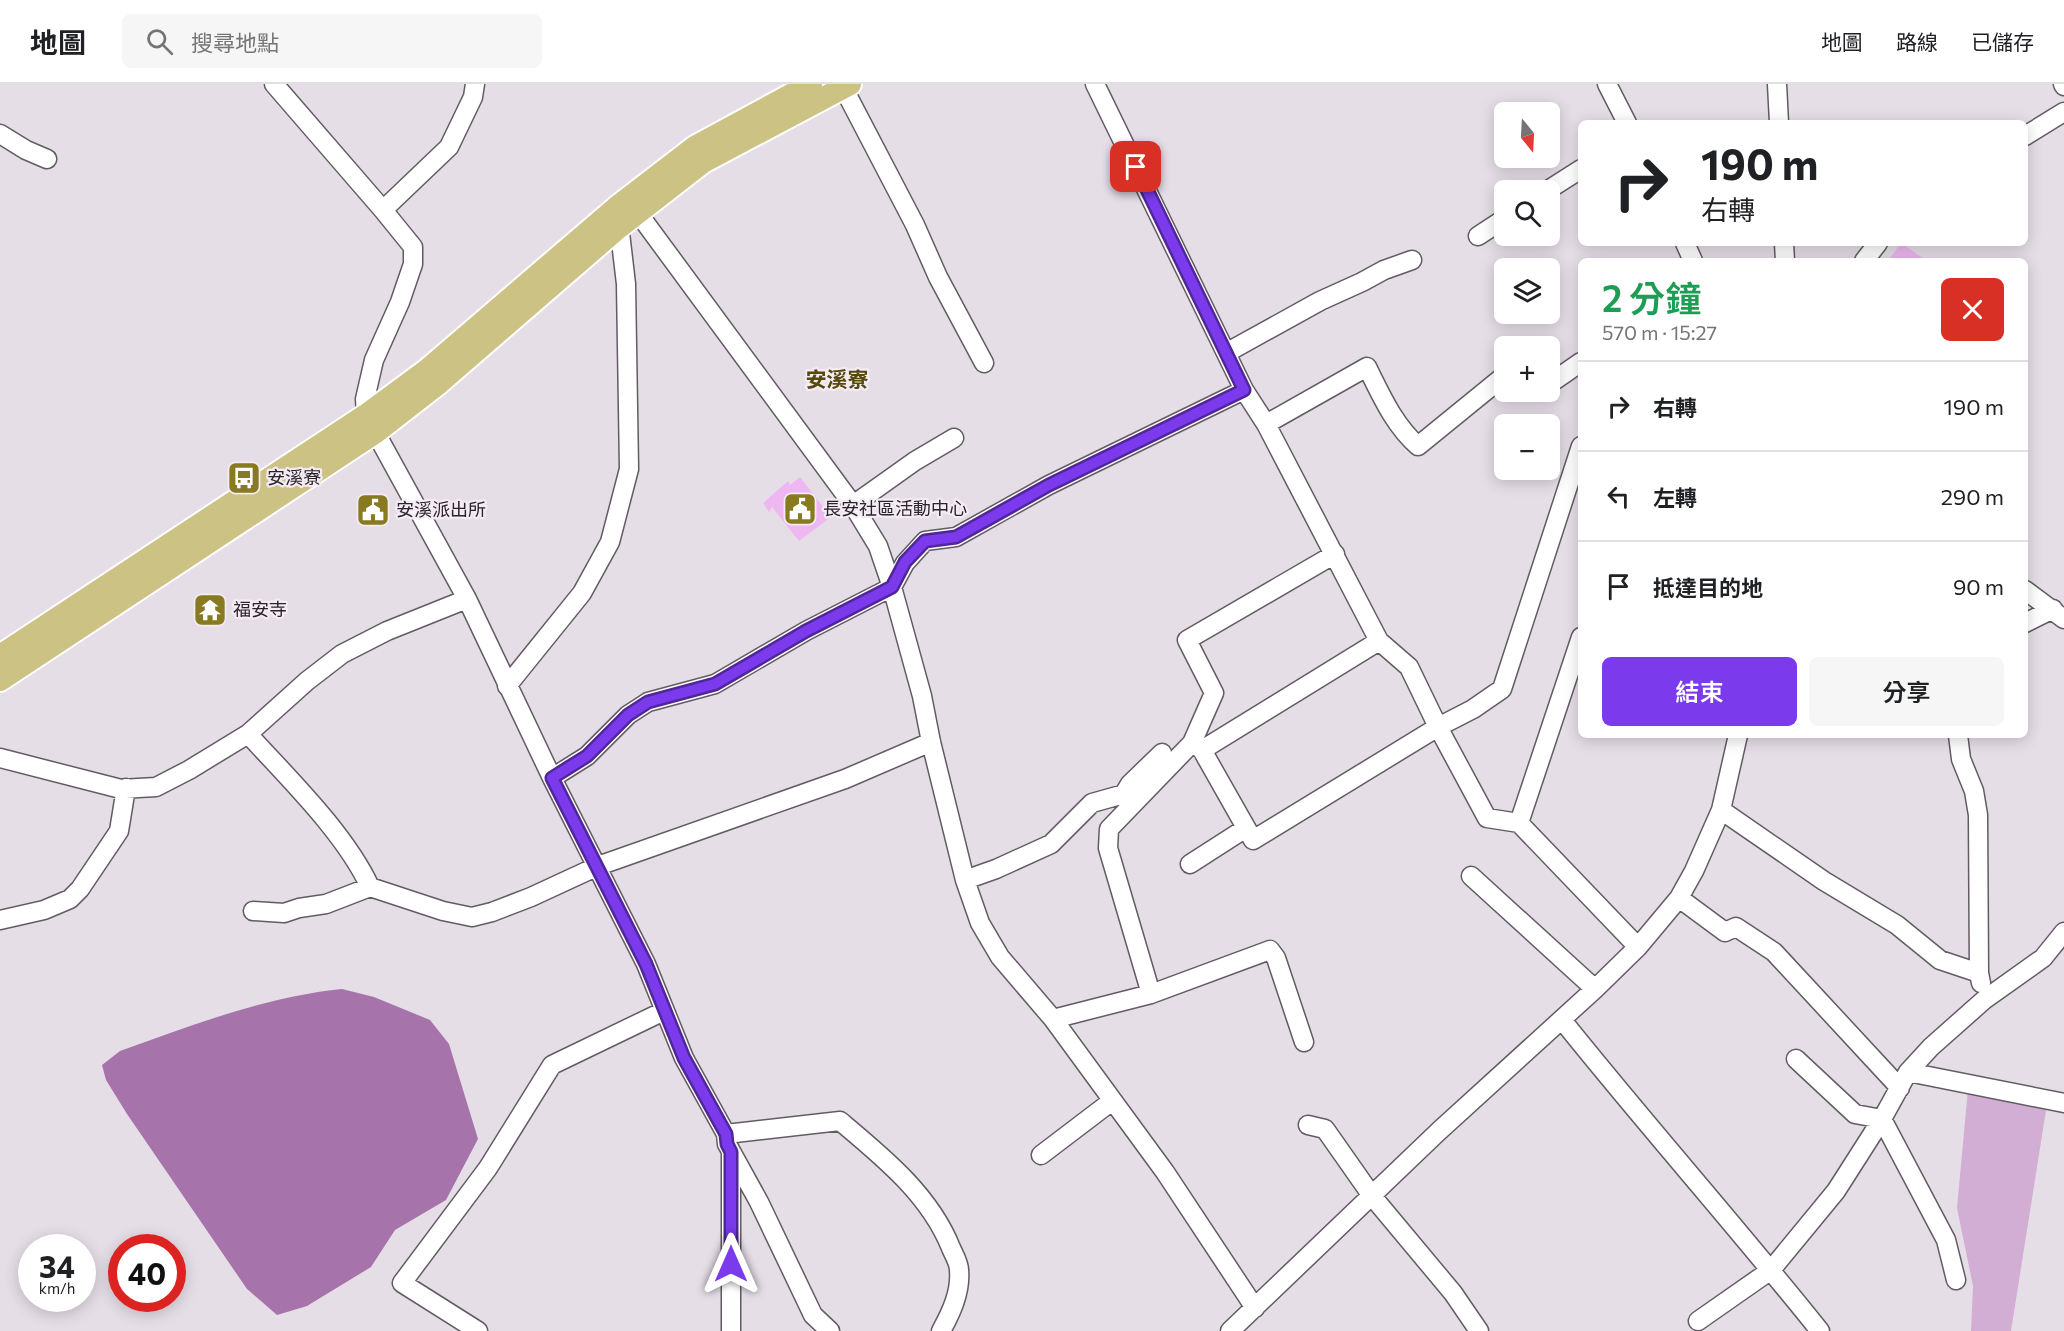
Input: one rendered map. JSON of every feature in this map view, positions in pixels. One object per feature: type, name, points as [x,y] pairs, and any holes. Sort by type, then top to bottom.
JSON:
[{"type":"main road","points":[[0,656],[371,423],[439,383],[624,216],[695,147],[811,84]]},
{"type":"main road","points":[[624,216],[703,162],[847,86]]},
{"type":"main road","points":[[0,680],[371,423]]},
{"type":"street","points":[[274,84],[413,248],[413,264],[400,302],[374,360],[365,399],[371,423],[467,599],[552,778],[646,964],[684,1058],[759,1202],[813,1315],[830,1331]]},
{"type":"street","points":[[383,210],[449,147],[473,97],[475,84]]},
{"type":"street","points":[[1095,84],[1244,390],[1266,424],[1379,640],[1409,667],[1487,818],[1519,823],[1638,947]]},
{"type":"street","points":[[1607,84],[1625,120]]},
{"type":"street","points":[[1777,84],[1779,120]]},
{"type":"street","points":[[847,86],[938,277],[984,363]]},
{"type":"street","points":[[2028,134],[2064,112]]},
{"type":"street","points":[[0,134],[26,150],[47,159]]},
{"type":"street","points":[[1560,182],[1578,171]]},
{"type":"street","points":[[624,216],[853,505],[878,546],[892,587],[922,696],[965,880],[980,923],[1000,957],[1053,1019],[1165,1172],[1255,1308]]},
{"type":"street","points":[[507,686],[582,593],[610,542],[629,470],[624,216]]},
{"type":"street","points":[[1478,236],[1494,226]]},
{"type":"street","points":[[1866,258],[1876,246]]},
{"type":"street","points":[[1226,353],[1320,301],[1384,270],[1412,260]]},
{"type":"street","points":[[1560,377],[1578,364]]},
{"type":"street","points":[[1266,424],[1367,367],[1393,416],[1418,447],[1494,384]]},
{"type":"street","points":[[552,778],[587,756],[628,715],[648,702],[715,684],[806,631],[892,587],[905,562],[925,541],[956,537],[1049,485],[1244,390]]},
{"type":"street","points":[[853,505],[915,461],[954,438]]},
{"type":"street","points":[[1335,554],[1187,640],[1214,693],[1197,747],[1253,840],[1438,727],[1473,709],[1502,689],[1578,455]]},
{"type":"street","points":[[2028,592],[2059,614]]},
{"type":"street","points":[[0,758],[121,789],[156,787],[248,734],[307,681],[342,654],[387,631],[467,599]]},
{"type":"street","points":[[2028,622],[2059,614]]},
{"type":"street","points":[[1151,994],[1108,848],[1109,828],[1197,747],[1379,640]]},
{"type":"street","points":[[1519,823],[1578,646]]},
{"type":"street","points":[[248,734],[315,808],[361,869],[370,887]]},
{"type":"street","points":[[1230,1331],[1438,1131],[1562,1020],[1638,947],[1679,898],[1694,871],[1721,810],[1737,738]]},
{"type":"street","points":[[1958,738],[1961,759],[1974,791],[1978,815],[1979,973],[1984,999]]},
{"type":"street","points":[[253,911],[284,913],[326,904],[370,887],[423,905],[472,917],[521,901],[598,866],[845,779],[931,742]]},
{"type":"street","points":[[965,880],[996,869],[1050,844],[1092,803],[1124,794],[1130,784],[1162,753]]},
{"type":"street","points":[[0,920],[44,910],[70,899],[80,889],[119,831],[126,788]]},
{"type":"street","points":[[1721,810],[1824,881],[1897,925],[1940,960],[1979,973]]},
{"type":"street","points":[[1190,864],[1246,828]]},
{"type":"street","points":[[1471,876],[1595,989]]},
{"type":"street","points":[[1679,898],[1725,932],[1736,927],[1774,952],[1904,1080],[2064,1103]]},
{"type":"street","points":[[1698,1321],[1771,1270],[1836,1191],[1904,1080],[1931,1047],[1984,999],[2043,958],[2064,932]]},
{"type":"street","points":[[1053,1019],[1151,994],[1270,950],[1276,958],[1304,1042]]},
{"type":"street","points":[[478,1331],[402,1283],[488,1168],[552,1065],[664,1011]]},
{"type":"street","points":[[1562,1020],[1631,1106],[1820,1331]]},
{"type":"street","points":[[1796,1059],[1855,1114],[1882,1119]]},
{"type":"street","points":[[1041,1155],[1112,1101]]},
{"type":"street","points":[[1882,1119],[1946,1240],[1956,1280]]},
{"type":"street","points":[[729,1143],[840,1121],[874,1149],[913,1187],[947,1238],[959,1269],[953,1308],[940,1331]]},
{"type":"street","points":[[1308,1125],[1325,1129],[1372,1196],[1453,1293],[1479,1331]]},
{"type":"street","points":[[729,1143],[731,1331]]},
{"type":"shaded area","points":[[342,989],[374,997],[430,1020],[449,1044],[478,1139],[446,1200],[395,1230],[371,1267],[307,1306],[277,1315],[247,1289],[127,1114],[106,1080],[102,1065],[120,1051],[229,1013],[285,998]]},
{"type":"shaded area","points":[[1968,1089],[2047,1104],[2011,1331],[1971,1331],[1973,1286],[1957,1208]]},
{"type":"building","points":[[1899,246],[1905,246],[1923,258],[1890,258]]},
{"type":"building","name":"長安社區活動中心","points":[[800,477],[831,517],[799,541],[772,507],[769,512],[763,503],[788,481],[790,485]]},
{"type":"place","name":"安溪寮","points":[[244,478]]},
{"type":"place","name":"長安社區活動中心","points":[[800,509]]},
{"type":"place","name":"安溪派出所","points":[[373,510]]},
{"type":"place","name":"福安寺","points":[[210,610]]},
{"type":"district","name":"安溪寮","points":[[837,380]]},
{"type":"route","points":[[731,1264],[731,1152],[726,1134],[684,1058],[646,964],[552,778],[587,756],[628,715],[648,702],[715,684],[806,631],[892,587],[905,562],[925,541],[956,537],[1049,485],[1244,390],[1136,167]]}]
